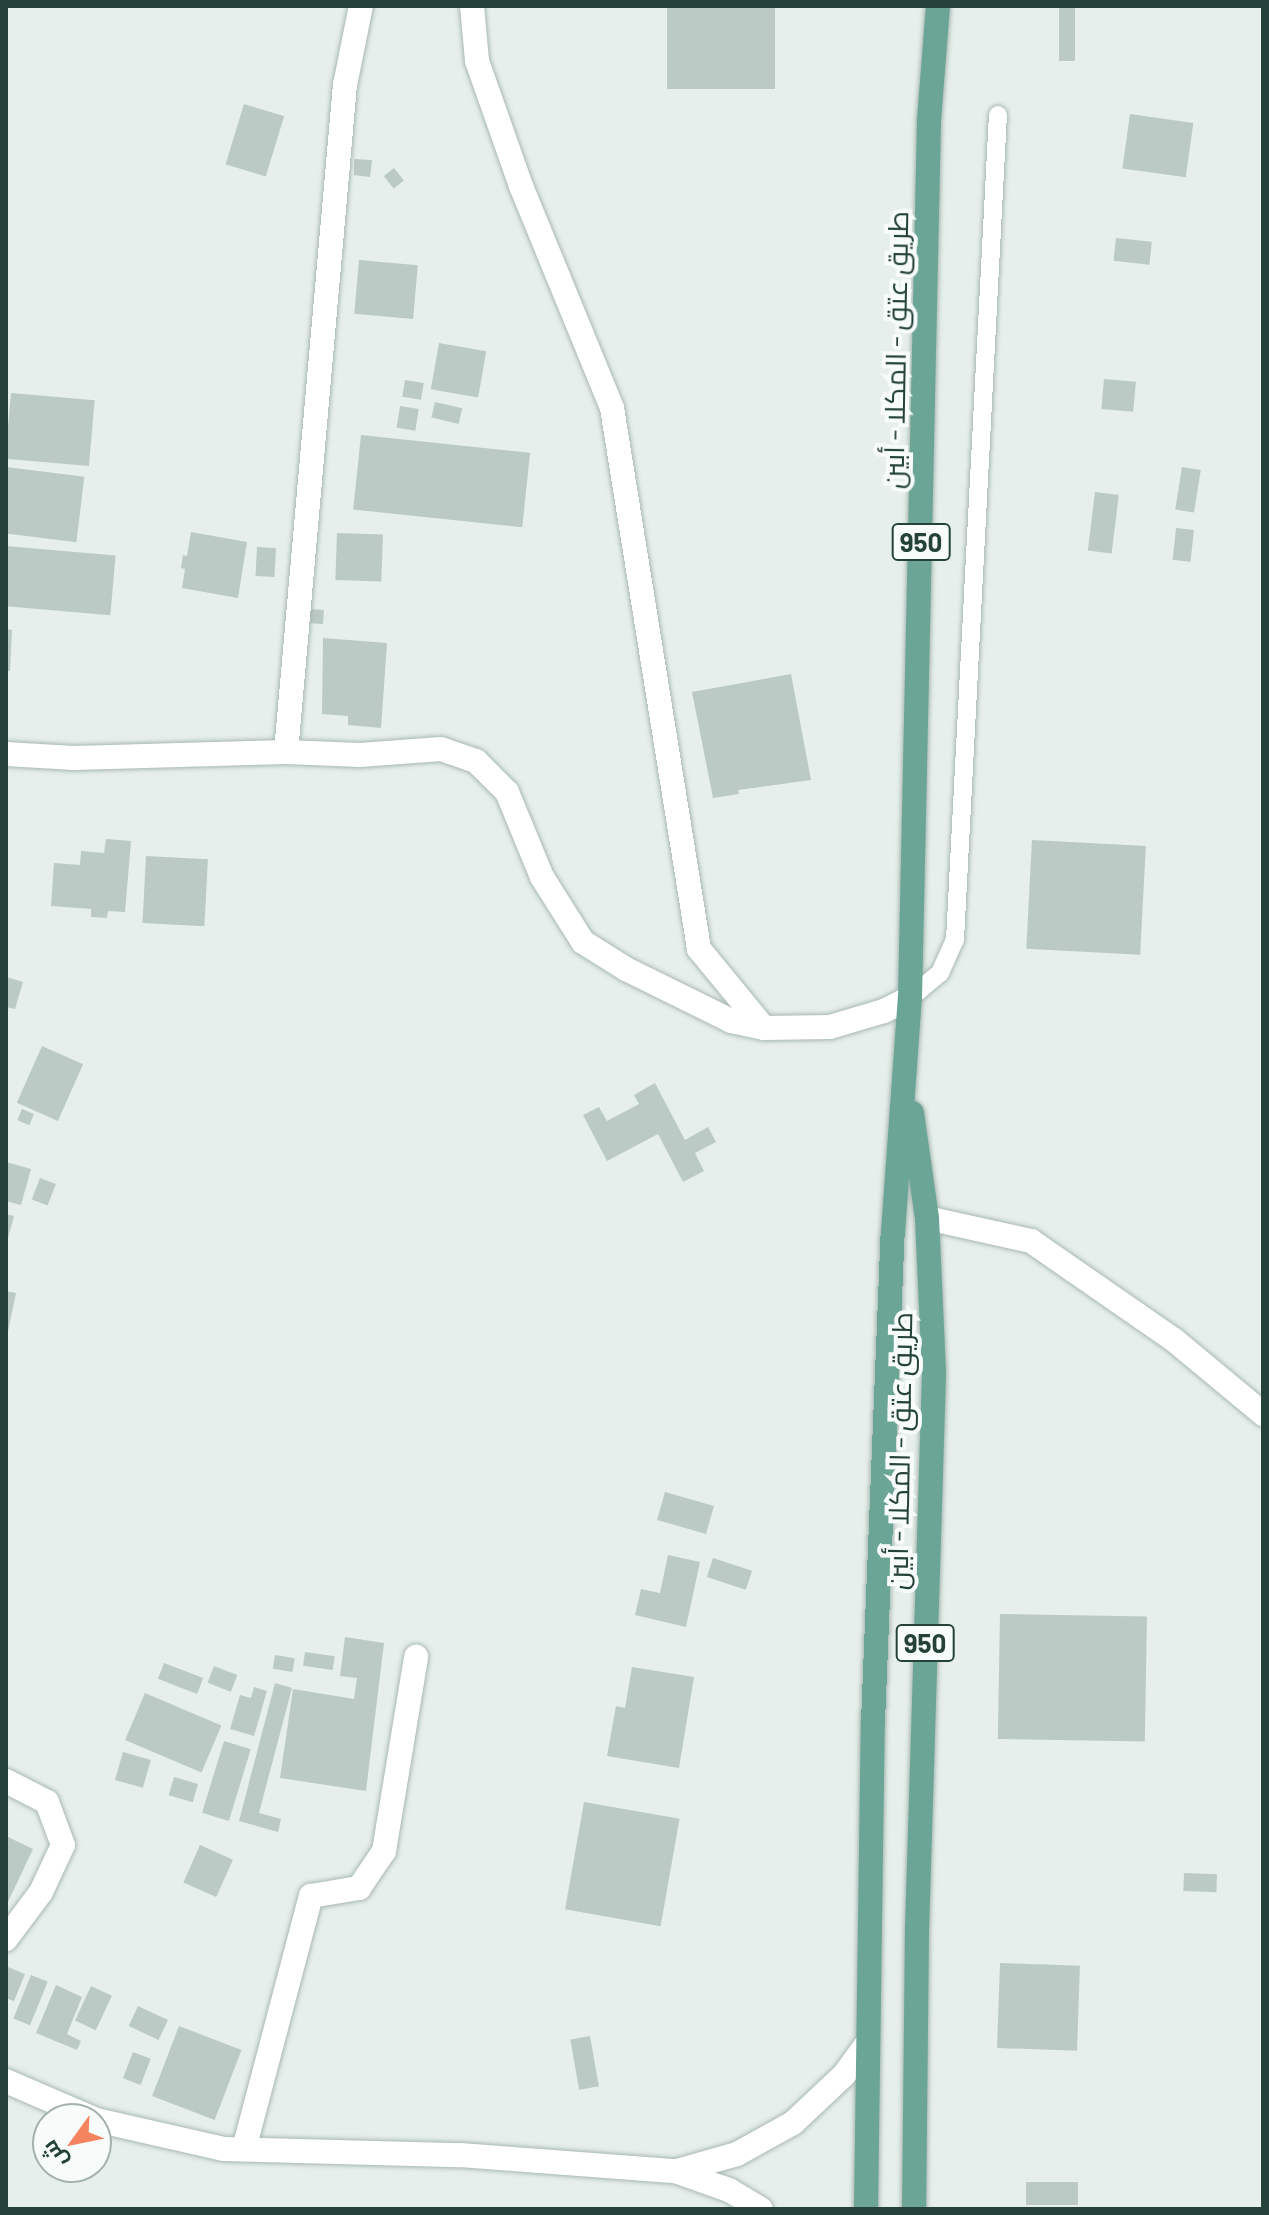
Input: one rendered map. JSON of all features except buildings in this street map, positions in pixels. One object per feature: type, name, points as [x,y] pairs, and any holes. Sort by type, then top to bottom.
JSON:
[{"type":"main road","name":"طريق عتق - المكلا - أبين","points":[[866,2209],[880,1510],[893,1233],[910,998],[929,120],[938,6]]},
{"type":"main road","name":"طريق عتق - المكلا - أبين","points":[[906,1079],[927,1218],[934,1374],[917,1929],[914,2209]]},
{"type":"street","points":[[286,752],[345,85],[361,6]]},
{"type":"street","points":[[472,6],[477,61],[521,186],[612,408],[699,949],[764,1028]]},
{"type":"street","points":[[6,754],[74,758],[286,752],[360,755],[441,749],[476,761],[507,792],[542,877],[583,942],[626,969],[731,1021],[764,1028],[830,1027],[858,1021],[910,998]]},
{"type":"street","points":[[927,1218],[1031,1241],[1174,1340],[1259,1404]]},
{"type":"street","points":[[244,2149],[311,1896],[359,1888],[384,1851],[416,1657]]},
{"type":"street","points":[[6,1781],[47,1802],[63,1845],[41,1892],[6,1939]]},
{"type":"street","points":[[675,2171],[737,2154],[793,2123],[835,2084],[867,2043]]},
{"type":"street","points":[[6,2081],[58,2103]]},
{"type":"street","points":[[112,2123],[224,2149],[460,2155],[675,2171],[729,2190],[761,2209]]},
{"type":"lane","points":[[910,998],[940,973],[955,940],[998,115]]}]
